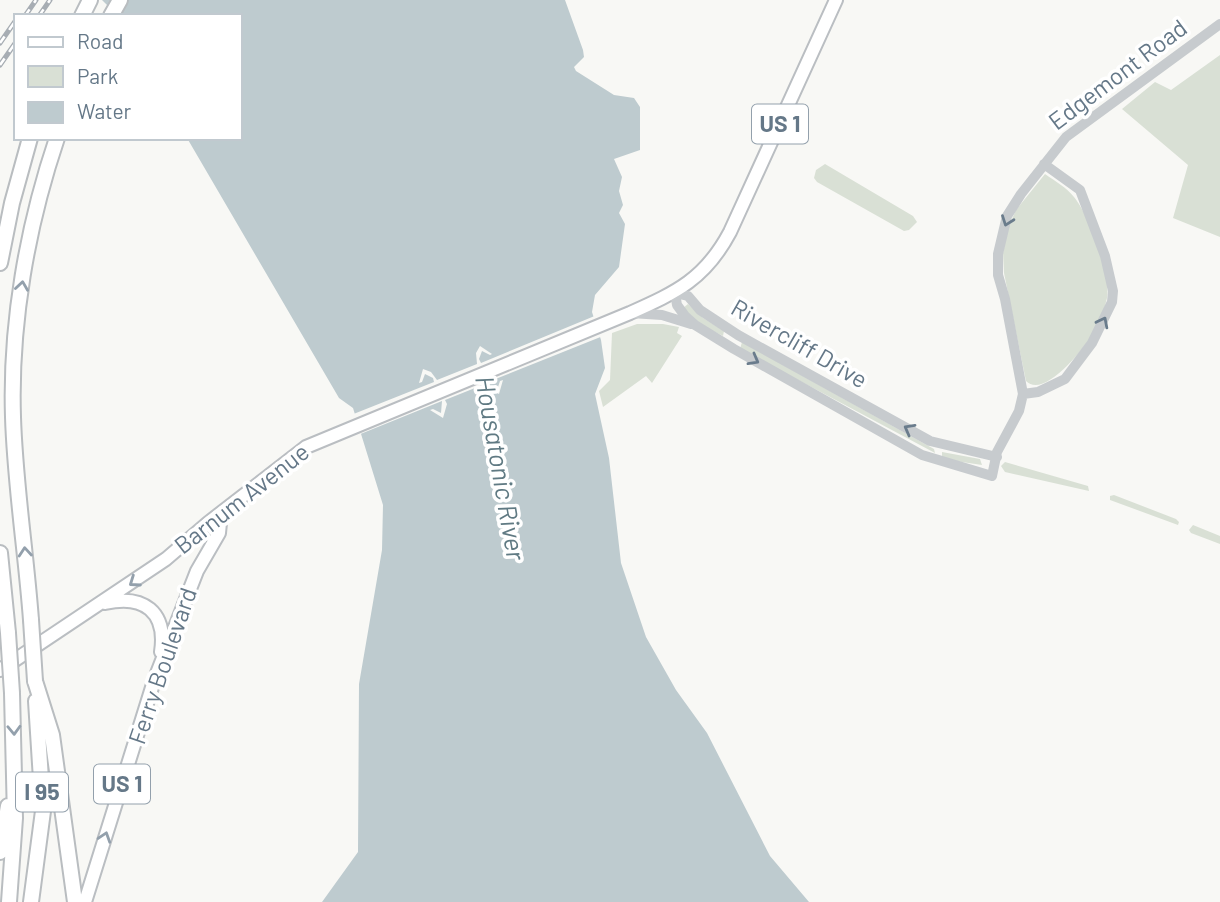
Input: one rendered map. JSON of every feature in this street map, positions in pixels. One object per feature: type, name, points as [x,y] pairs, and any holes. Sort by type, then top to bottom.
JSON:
[{"type":"highway","points":[[0,263],[14,195],[29,140]]},
{"type":"highway","name":"I 95","points":[[31,902],[43,811],[31,620],[14,434],[14,354],[29,242],[56,140]]},
{"type":"highway","name":"I 95","points":[[0,552],[8,633],[15,767],[15,818],[9,902]]},
{"type":"highway","points":[[35,681],[52,735],[75,902]]},
{"type":"highway","points":[[0,852],[15,767]]},
{"type":"main road","name":"US 1","points":[[625,315],[675,293],[702,273],[722,248],[836,0]]},
{"type":"main road","name":"Barnum Avenue","points":[[0,670],[166,559],[301,450],[336,433],[625,315]]},
{"type":"main road","name":"Ferry Boulevard","points":[[85,902],[160,667],[197,571],[219,533],[221,513]]},
{"type":"main road","points":[[101,604],[131,601],[143,604],[152,611],[162,631],[160,667]]},
{"type":"street","name":"Edgemont Road","points":[[1023,394],[998,275],[998,254],[1007,216],[1044,164],[1073,131],[1220,24]]},
{"type":"street","points":[[997,457],[1019,411],[1023,394],[1038,392],[1065,379],[1092,343],[1112,302],[1113,290],[1105,256],[1080,190],[1044,164]]},
{"type":"street","name":"Rivercliff Drive","points":[[625,315],[662,315],[695,325],[922,454],[992,476],[997,457],[930,441],[738,335],[700,310],[688,296],[675,293],[679,308],[695,325]]},
{"type":"street","points":[[936,459],[942,445]]},
{"type":"green space","points":[[1220,55],[1220,237],[1173,218],[1188,165],[1122,109],[1155,82],[1171,90]]},
{"type":"green space","points":[[825,164],[913,216],[917,222],[904,231],[817,182],[814,178],[816,170]]},
{"type":"green space","points":[[1045,174],[1071,194],[1086,218],[1103,260],[1107,298],[1095,329],[1079,353],[1051,379],[1033,385],[1026,381],[1004,273],[1003,253],[1008,228],[1016,210]]},
{"type":"green space","points":[[688,304],[703,318],[724,331],[723,336],[701,325],[683,308]]},
{"type":"green space","points":[[637,324],[679,327],[677,333],[682,336],[652,383],[646,376],[603,407],[599,391],[610,380],[612,333]]},
{"type":"green space","points":[[742,342],[934,449],[935,453],[740,349]]},
{"type":"green space","points":[[942,452],[980,459],[982,465],[942,459]]},
{"type":"green space","points":[[1005,462],[1088,486],[1089,491],[1005,472],[1001,466]]},
{"type":"green space","points":[[1114,495],[1176,519],[1178,525],[1110,500],[1110,496]]},
{"type":"green space","points":[[1193,525],[1220,536],[1220,544],[1191,533],[1189,530]]},
{"type":"water","name":"Housatonic River","points":[[102,0],[565,0],[583,50],[584,57],[574,67],[576,71],[614,95],[634,98],[640,107],[640,150],[614,159],[622,177],[619,191],[623,205],[619,213],[625,224],[619,267],[595,295],[592,312],[601,340],[605,368],[595,394],[609,458],[621,563],[646,637],[676,690],[707,733],[770,856],[809,902],[322,902],[358,852],[359,684],[382,550],[383,505],[353,408],[339,398],[188,140],[242,140],[242,14],[116,14]]},
{"type":"pier","points":[[597,315],[603,336],[488,382],[497,390],[503,380],[499,394],[485,384],[445,400],[447,404],[443,418],[430,410],[441,413],[442,401],[358,435],[351,415],[434,382],[433,378],[425,374],[419,383],[423,369],[431,372],[437,380],[477,364],[476,353],[480,346],[492,354],[482,351],[479,359],[481,363]]},
{"type":"railway","points":[[26,14],[36,0]]},
{"type":"railway","points":[[40,14],[50,0]]},
{"type":"railway","points":[[0,43],[14,23]]},
{"type":"railway","points":[[0,65],[14,45]]}]
